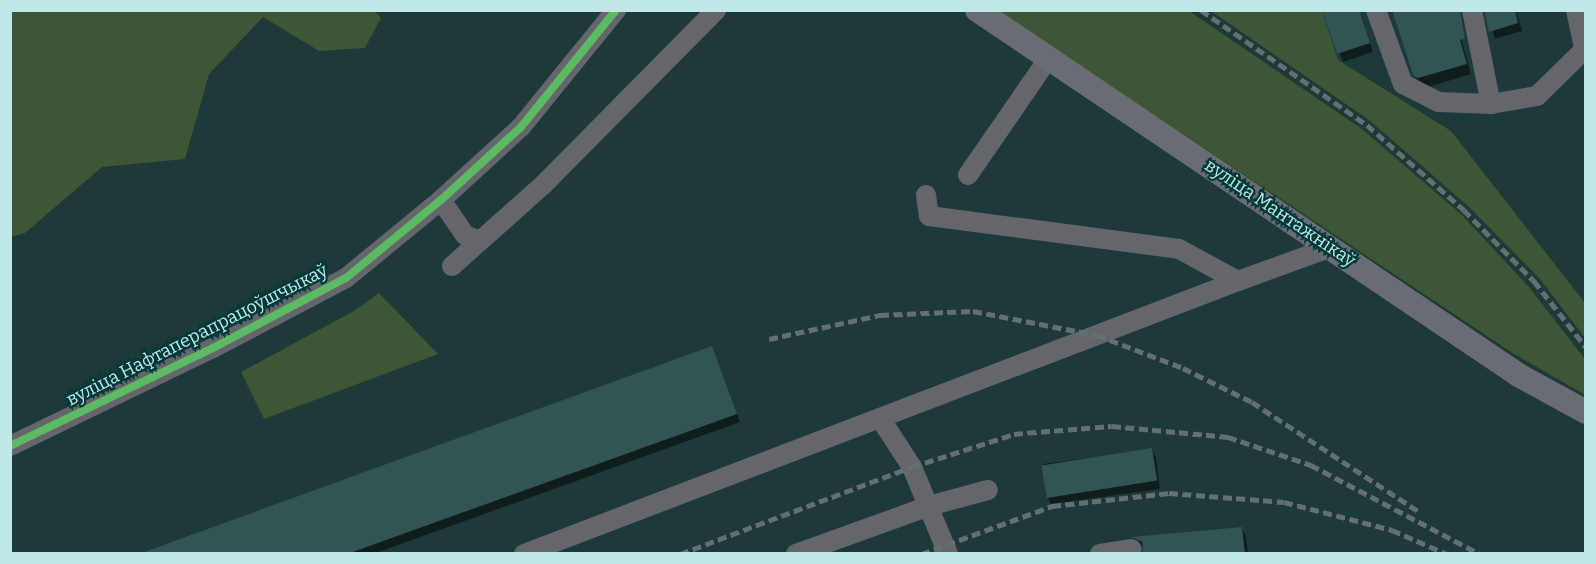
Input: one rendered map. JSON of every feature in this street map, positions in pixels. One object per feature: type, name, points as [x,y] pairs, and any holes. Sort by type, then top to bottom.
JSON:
[{"type":"main road","name":"вуліца Мантажнікаў","points":[[976,10],[1332,247],[1520,376],[1586,412]]},
{"type":"street","name":"вуліца Нафтаперапрацоўшчыкаў","points":[[10,446],[213,348],[346,278],[441,200],[521,127],[616,10]]},
{"type":"street","points":[[452,266],[543,184],[716,10]]},
{"type":"street","points":[[1376,10],[1403,84],[1438,102],[1491,104],[1537,96],[1585,48],[1576,10]]},
{"type":"street","points":[[1472,10],[1491,104]]},
{"type":"street","points":[[968,175],[1048,59]]},
{"type":"street","points":[[926,195],[929,216],[1179,249],[1238,281]]},
{"type":"street","points":[[441,200],[465,235],[480,241]]},
{"type":"street","points":[[524,554],[1332,247]]},
{"type":"street","points":[[880,418],[912,467],[948,554]]},
{"type":"street","points":[[796,554],[929,506],[988,490]]},
{"type":"street","points":[[1100,554],[1132,549]]},
{"type":"green space","points":[[11,11],[374,11],[381,18],[365,48],[319,51],[263,17],[209,74],[185,159],[102,167],[25,233],[11,237]]},
{"type":"green space","points":[[998,11],[1189,11],[1362,129],[1461,214],[1529,287],[1585,359],[1585,395],[1511,352]]},
{"type":"green space","points":[[1211,11],[1322,11],[1338,60],[1451,131],[1585,303],[1585,338],[1539,278],[1468,206],[1369,120]]},
{"type":"green space","points":[[379,293],[438,354],[264,419],[241,372],[354,311]]},
{"type":"building","points":[[1322,10],[1359,10],[1370,43],[1337,54]]},
{"type":"building","points":[[1392,10],[1460,10],[1465,38],[1460,40],[1467,64],[1418,78],[1413,75]]},
{"type":"building","points":[[1484,10],[1515,10],[1518,23],[1489,32]]},
{"type":"building","points":[[712,346],[737,414],[347,554],[138,554]]},
{"type":"building","points":[[1152,448],[1157,481],[1047,498],[1041,466]]},
{"type":"building","points":[[1242,527],[1245,554],[1143,554],[1142,542],[1131,537]]},
{"type":"railway","points":[[1201,10],[1367,125],[1464,210],[1534,281],[1586,347]]},
{"type":"railway","points":[[769,339],[880,315],[973,311],[1097,335],[1183,368],[1252,402],[1418,511]]},
{"type":"railway","points":[[680,554],[912,467],[1014,434],[1112,426],[1228,437],[1311,465],[1480,554]]},
{"type":"railway","points":[[921,554],[1052,506],[1169,493],[1284,502],[1392,530],[1447,554]]},
{"type":"cycle path","points":[[10,446],[213,348],[346,278],[441,200],[521,127],[616,10]]}]
